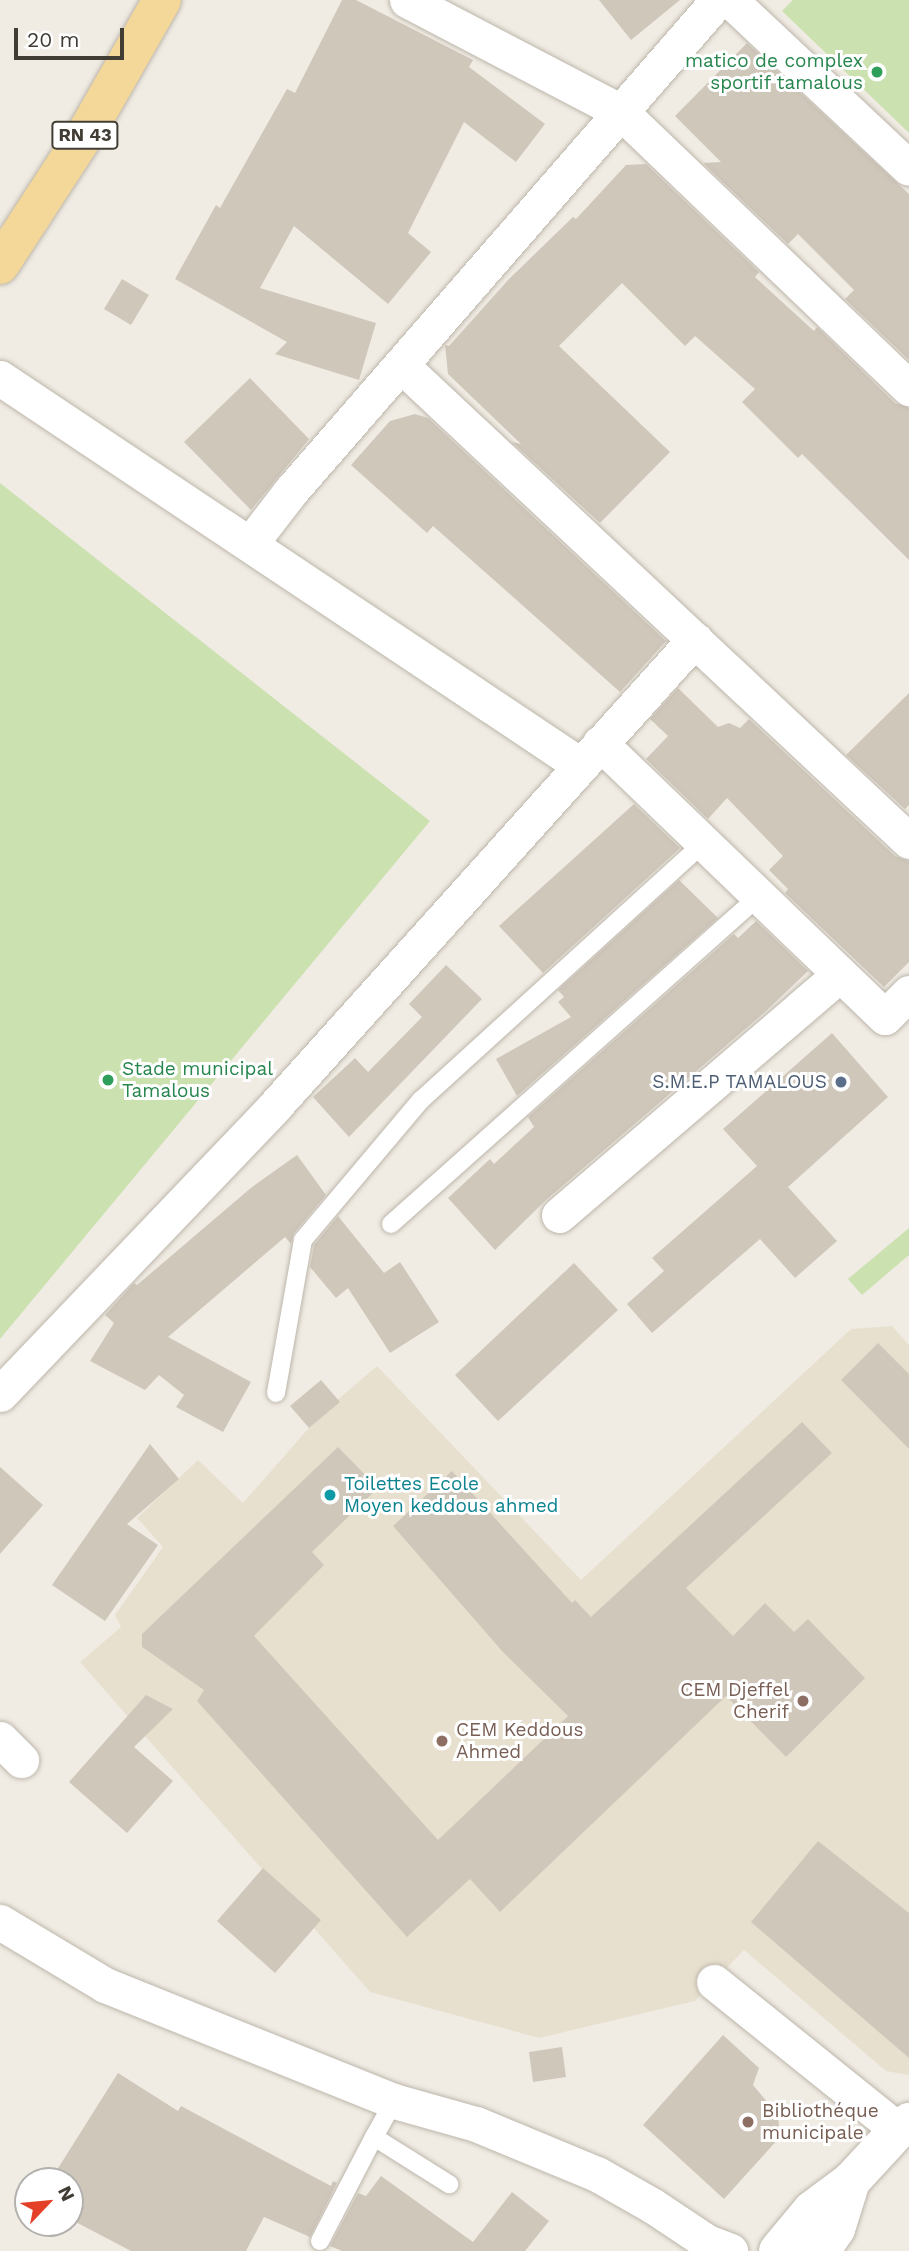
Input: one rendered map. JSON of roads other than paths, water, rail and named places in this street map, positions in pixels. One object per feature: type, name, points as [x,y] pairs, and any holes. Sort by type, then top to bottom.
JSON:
[{"type":"main road","name":"RN 43","points":[[0,265],[89,128],[162,0]]},
{"type":"street","points":[[407,0],[621,111],[909,388]]},
{"type":"street","points":[[250,544],[290,492],[718,0]]},
{"type":"street","points":[[730,0],[909,168]]},
{"type":"street","points":[[401,365],[909,841]]},
{"type":"street","points":[[0,378],[250,544],[590,754],[704,843],[840,974],[897,1005]]},
{"type":"street","points":[[0,1394],[274,1107],[695,639]]},
{"type":"street","points":[[559,1215],[840,974]]},
{"type":"street","points":[[0,1922],[105,1985],[394,2101],[476,2123],[597,2174],[653,2206],[717,2248]]},
{"type":"street","points":[[714,1982],[903,2126],[850,2181],[812,2210],[778,2251]]},
{"type":"street","points":[[821,2251],[836,2229],[850,2181]]},
{"type":"lane","points":[[276,1393],[303,1240],[421,1100],[704,843]]},
{"type":"lane","points":[[391,1224],[759,896]]},
{"type":"lane","points":[[320,2241],[394,2101]]},
{"type":"lane","points":[[374,2137],[449,2184]]},
{"type":"place","name":"matico de complex sportif tamalous","points":[[877,72]]},
{"type":"place","name":"Stade municipal Tamalous","points":[[108,1080]]},
{"type":"place","name":"S.M.E.P TAMALOUS","points":[[841,1082]]},
{"type":"place","name":"Toilettes Ecole Moyen keddous ahmed","points":[[330,1495]]},
{"type":"place","name":"CEM Djeffel Cherif","points":[[803,1701]]},
{"type":"place","name":"CEM Keddous Ahmed","points":[[442,1741]]},
{"type":"place","name":"Bibliothéque municipale","points":[[748,2122]]}]
